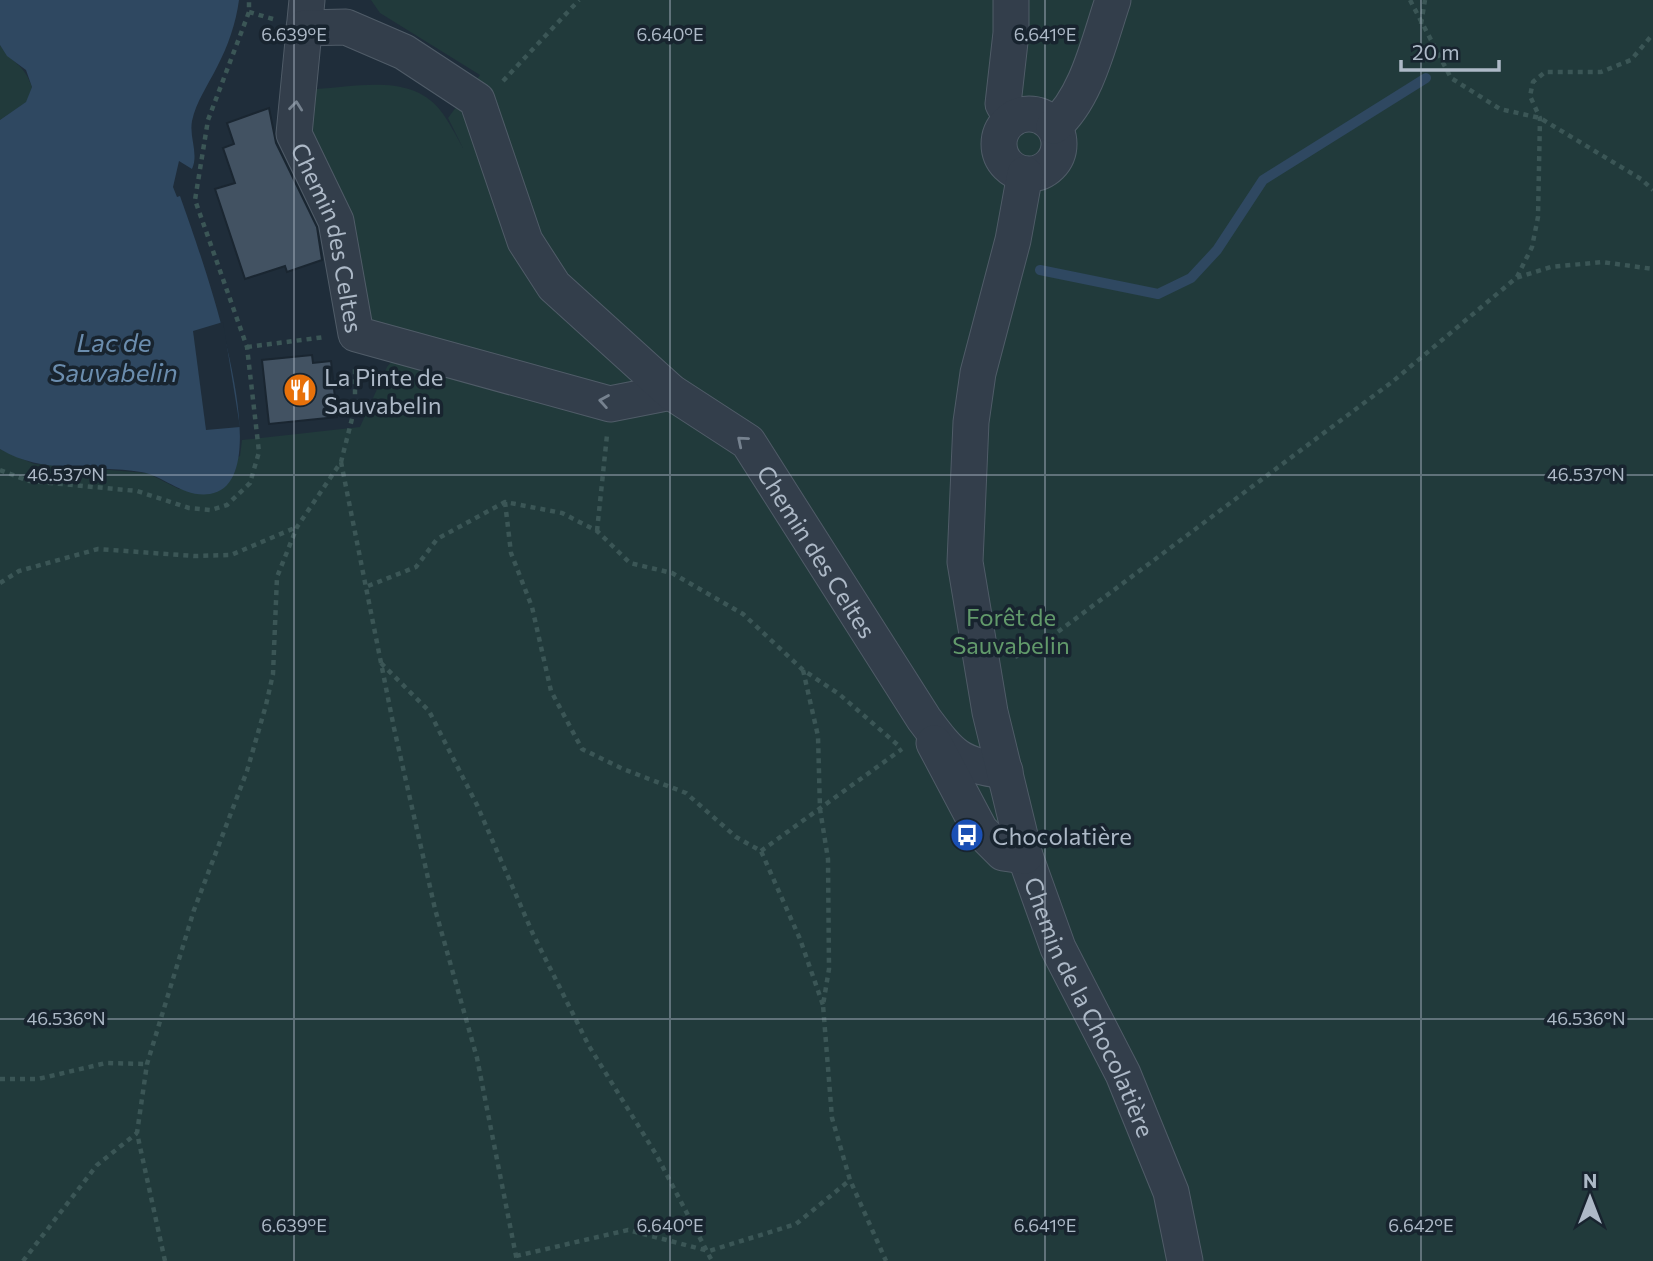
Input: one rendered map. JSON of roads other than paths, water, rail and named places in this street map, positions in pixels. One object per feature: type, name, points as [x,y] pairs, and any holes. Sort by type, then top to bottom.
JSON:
[{"type":"street","points":[[1011,0],[1012,33],[1003,104],[1012,119]]},
{"type":"street","points":[[1054,126],[1067,115],[1084,79],[1113,0]]},
{"type":"street","name":"Chemin des Celtes","points":[[670,392],[610,404],[356,334],[336,221],[293,134],[306,14],[346,27],[404,52],[477,100],[525,241],[554,286],[670,392],[748,442],[918,711],[979,830],[1003,853],[1025,856]]},
{"type":"street","points":[[1027,114],[1041,117],[1054,126],[1058,137],[1055,160],[1047,168],[1025,174],[1009,166],[999,151],[1001,133],[1012,119],[1027,114]]},
{"type":"street","name":"Chemin de la Chocolatière","points":[[1025,174],[1013,240],[978,373],[971,422],[965,562],[984,669],[1025,856],[1058,948],[1123,1074],[1171,1192],[1185,1261]]},
{"type":"street","name":"Chemin des Celtes","points":[[918,711],[952,755],[981,768],[1005,771]]},
{"type":"water","name":"Lac de Sauvabelin","points":[[0,0],[239,0],[228,43],[199,100],[192,121],[195,157],[192,169],[179,161],[173,187],[177,197],[180,196],[216,306],[238,406],[239,448],[231,480],[210,494],[191,493],[141,472],[51,466],[16,457],[0,449],[0,120],[26,102],[32,87],[26,70],[7,56],[0,45]]},
{"type":"waterway","points":[[1040,270],[1158,294],[1191,278],[1217,250],[1263,180],[1426,78]]},
{"type":"place","name":"La Pinte de Sauvabelin","points":[[300,390]]},
{"type":"place","name":"Chocolatière","points":[[967,835]]},
{"type":"park label","name":"Forêt de Sauvabelin","points":[[1011,630]]}]
